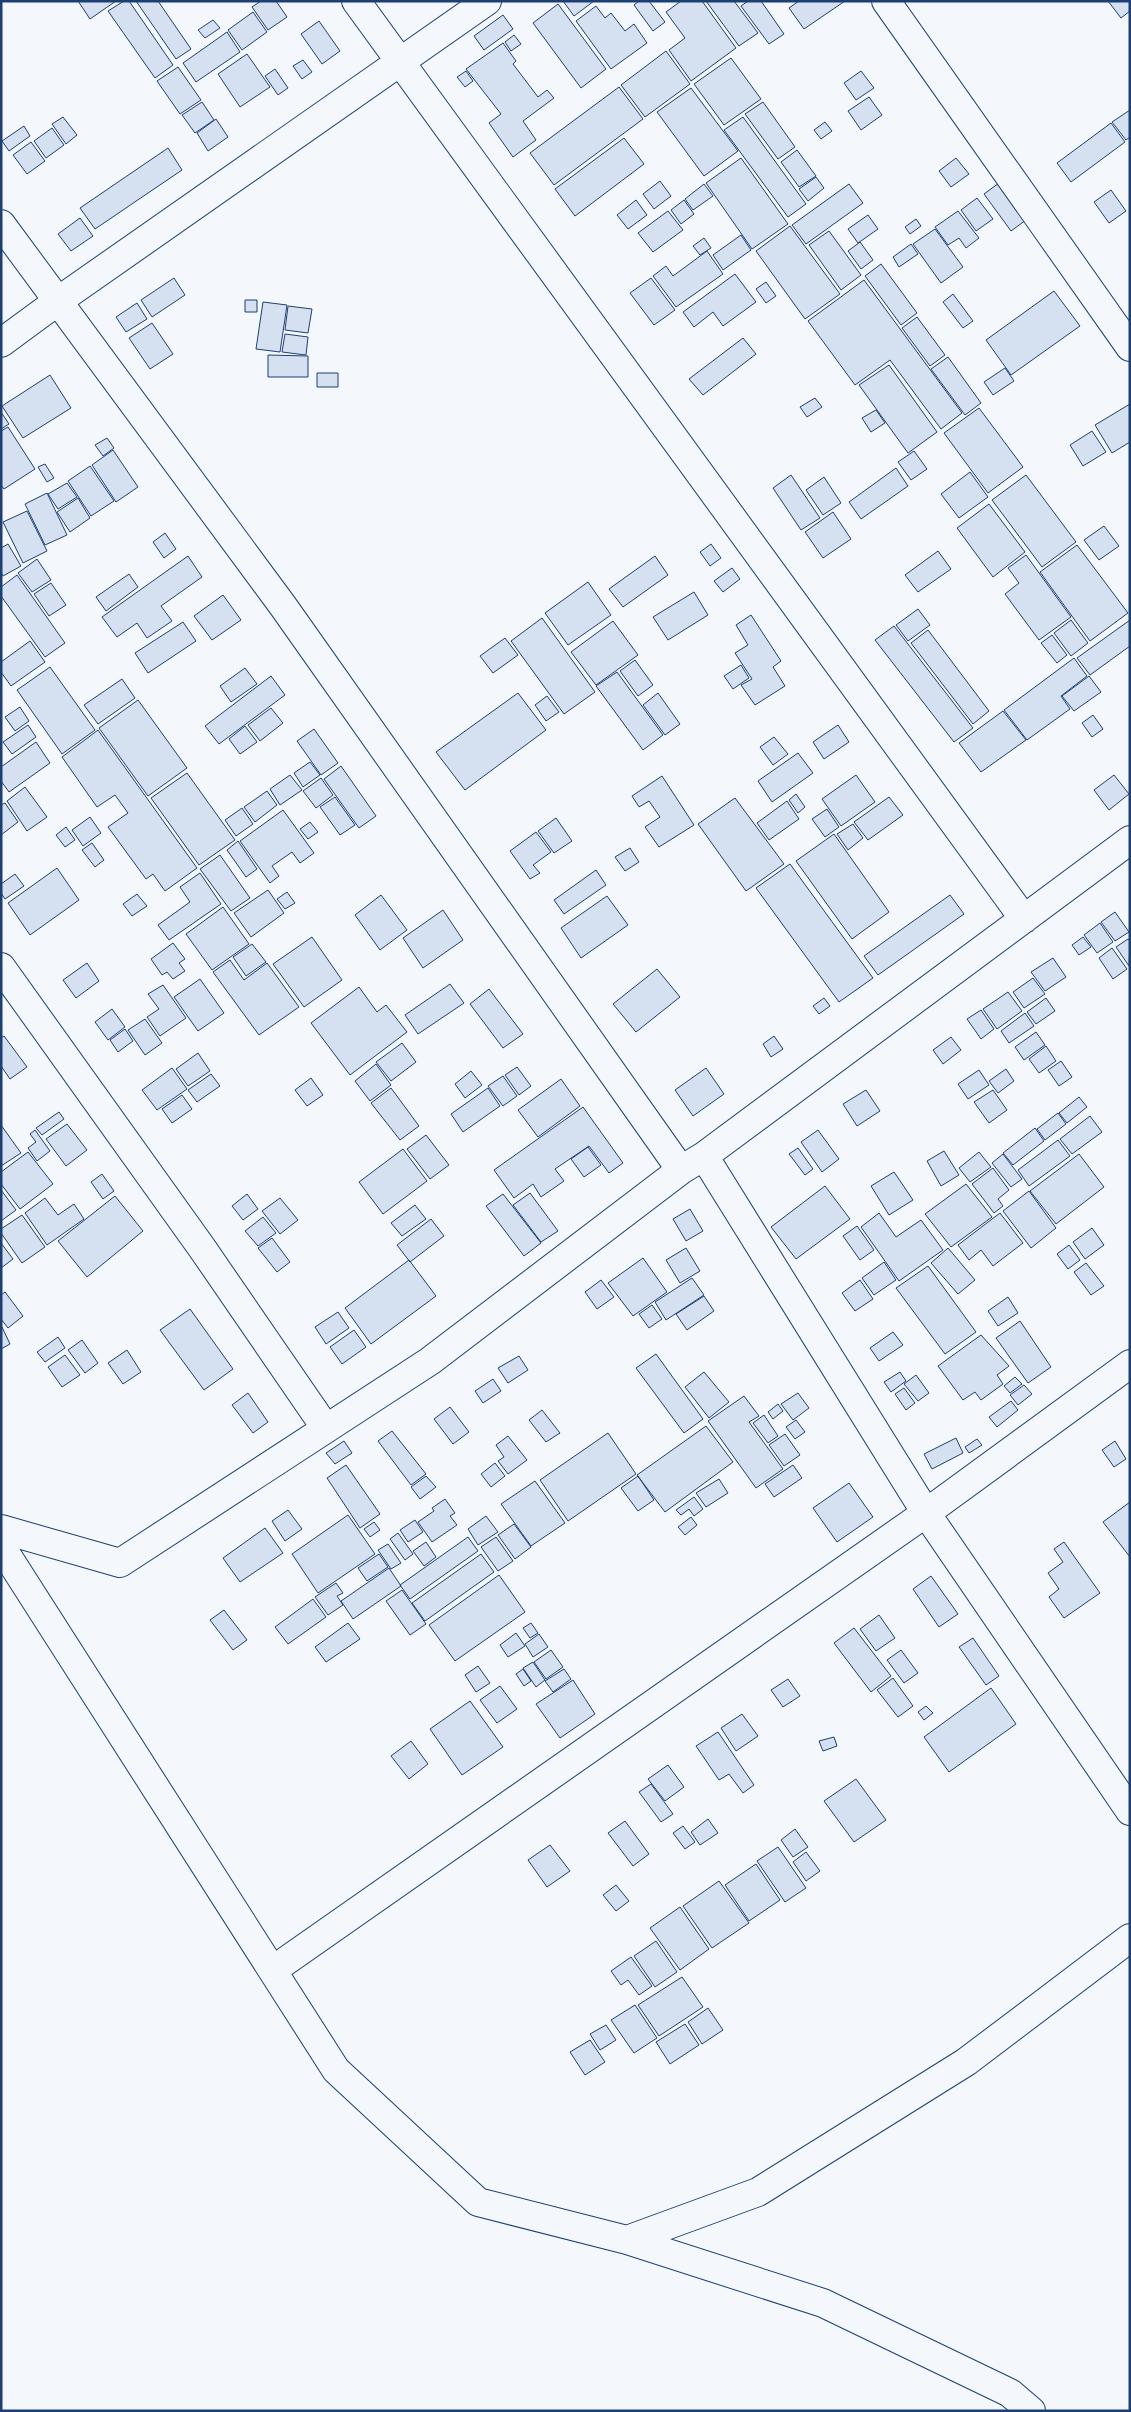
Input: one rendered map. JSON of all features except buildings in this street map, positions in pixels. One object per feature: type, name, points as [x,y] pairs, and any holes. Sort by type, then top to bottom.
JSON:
[{"type":"street","points":[[356,1],[399,63],[1024,919]]},
{"type":"street","points":[[1,343],[58,301],[487,1]]},
{"type":"street","points":[[886,1],[1130,347]]},
{"type":"street","points":[[1,224],[283,606],[681,1170]]},
{"type":"street","points":[[1,1528],[120,1563],[430,1361],[681,1170],[704,1156],[1130,840]]},
{"type":"street","points":[[1,967],[196,1240],[325,1428]]},
{"type":"street","points":[[704,1156],[926,1513],[1130,1811]]},
{"type":"street","points":[[273,1970],[926,1513],[1130,1364]]},
{"type":"street","points":[[1,1546],[336,2070],[478,2202],[627,2240],[823,2303],[1010,2393],[1031,2411]]},
{"type":"street","points":[[627,2240],[758,2192],[966,2062],[1130,1938]]}]
